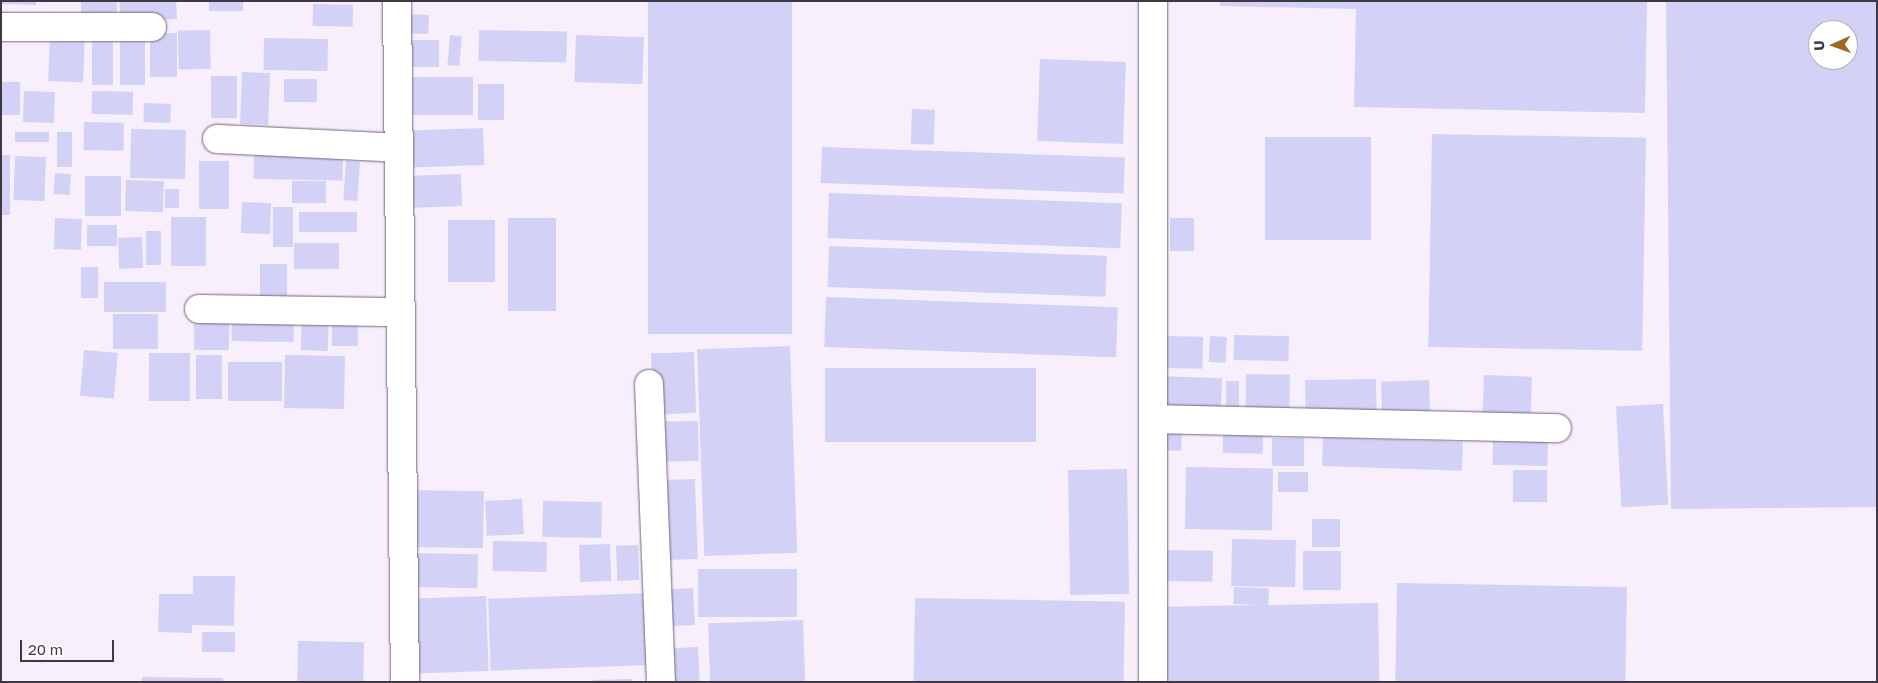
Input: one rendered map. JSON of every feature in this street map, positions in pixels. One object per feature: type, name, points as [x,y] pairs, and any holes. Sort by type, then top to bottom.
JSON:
[{"type":"street","points":[[397,1],[405,682]]},
{"type":"street","points":[[1152,682],[1154,1]]},
{"type":"street","points":[[1,27],[152,27]]},
{"type":"street","points":[[217,139],[399,148]]},
{"type":"street","points":[[199,309],[401,312]]},
{"type":"street","points":[[649,384],[661,682]]},
{"type":"street","points":[[1153,419],[1557,428]]},
{"type":"building","points":[[1,1],[36,1],[36,5],[1,4]]},
{"type":"building","points":[[81,1],[117,1],[117,18],[81,18]]},
{"type":"building","points":[[119,1],[176,1],[177,19],[121,23]]},
{"type":"building","points":[[209,1],[243,1],[243,11],[209,11]]},
{"type":"building","points":[[648,1],[792,1],[792,334],[648,334]]},
{"type":"building","points":[[1220,1],[1647,1],[1645,113],[1354,107],[1356,9],[1220,6]]},
{"type":"building","points":[[1666,1],[1877,1],[1877,507],[1671,509]]},
{"type":"building","points":[[313,4],[353,5],[353,27],[313,26]]},
{"type":"building","points":[[403,14],[429,15],[428,34],[402,33]]},
{"type":"building","points":[[92,30],[113,30],[113,85],[92,85]]},
{"type":"building","points":[[210,30],[211,69],[179,70],[178,31]]},
{"type":"building","points":[[479,30],[567,32],[566,63],[478,61]]},
{"type":"building","points":[[50,31],[85,32],[83,82],[48,81]]},
{"type":"building","points":[[120,32],[145,32],[145,85],[120,85]]},
{"type":"building","points":[[150,33],[177,33],[177,77],[150,77]]},
{"type":"building","points":[[450,35],[462,36],[459,66],[447,65]]},
{"type":"building","points":[[576,35],[644,37],[642,84],[574,82]]},
{"type":"building","points":[[264,38],[328,39],[327,71],[263,70]]},
{"type":"building","points":[[405,40],[439,40],[439,67],[405,67]]},
{"type":"building","points":[[1040,59],[1126,62],[1123,144],[1037,141]]},
{"type":"building","points":[[242,72],[270,73],[268,125],[240,124]]},
{"type":"building","points":[[211,76],[237,76],[237,118],[211,118]]},
{"type":"building","points":[[405,77],[473,77],[473,115],[405,115]]},
{"type":"building","points":[[284,79],[317,79],[317,102],[284,102]]},
{"type":"building","points":[[1,82],[20,82],[20,115],[1,115]]},
{"type":"building","points":[[478,84],[504,84],[504,120],[478,120]]},
{"type":"building","points":[[24,91],[55,92],[54,123],[23,122]]},
{"type":"building","points":[[92,91],[133,92],[133,115],[92,114]]},
{"type":"building","points":[[144,103],[171,104],[170,123],[143,122]]},
{"type":"building","points":[[912,109],[935,110],[934,145],[911,144]]},
{"type":"building","points":[[84,122],[124,123],[124,151],[84,150]]},
{"type":"building","points":[[483,128],[484,165],[411,168],[410,131]]},
{"type":"building","points":[[131,129],[186,130],[185,179],[130,178]]},
{"type":"building","points":[[15,132],[49,132],[49,142],[15,142]]},
{"type":"building","points":[[57,132],[72,132],[72,167],[57,167]]},
{"type":"building","points":[[1432,134],[1646,138],[1642,351],[1428,347]]},
{"type":"building","points":[[1265,137],[1371,137],[1371,240],[1265,240]]},
{"type":"building","points":[[822,147],[1125,158],[1124,194],[821,183]]},
{"type":"building","points":[[254,150],[343,152],[342,181],[253,179]]},
{"type":"building","points":[[1,155],[10,155],[10,215],[1,215]]},
{"type":"building","points":[[15,156],[46,157],[44,201],[13,200]]},
{"type":"building","points":[[199,161],[229,161],[229,209],[199,209]]},
{"type":"building","points":[[346,161],[360,162],[357,201],[343,200]]},
{"type":"building","points":[[55,173],[71,174],[69,195],[54,194]]},
{"type":"building","points":[[461,174],[462,206],[413,208],[412,176]]},
{"type":"building","points":[[85,176],[121,176],[121,216],[85,216]]},
{"type":"building","points":[[126,180],[164,181],[163,212],[125,211]]},
{"type":"building","points":[[292,181],[326,181],[326,203],[292,203]]},
{"type":"building","points":[[165,189],[179,189],[179,208],[165,208]]},
{"type":"building","points":[[829,193],[1122,203],[1120,248],[827,238]]},
{"type":"building","points":[[242,202],[271,203],[270,234],[241,233]]},
{"type":"building","points":[[273,207],[293,207],[293,247],[273,247]]},
{"type":"building","points":[[299,212],[357,212],[357,232],[299,232]]},
{"type":"building","points":[[171,217],[206,217],[206,266],[171,266]]},
{"type":"building","points":[[55,218],[82,219],[81,250],[54,249]]},
{"type":"building","points":[[508,218],[556,218],[556,311],[508,311]]},
{"type":"building","points":[[1170,218],[1194,218],[1194,251],[1170,251]]},
{"type":"building","points":[[448,220],[495,220],[495,282],[448,282]]},
{"type":"building","points":[[87,225],[117,225],[117,246],[87,246]]},
{"type":"building","points":[[146,231],[161,231],[161,265],[146,265]]},
{"type":"building","points":[[142,237],[143,268],[119,269],[118,238]]},
{"type":"building","points":[[294,243],[339,243],[339,269],[294,269]]},
{"type":"building","points":[[829,246],[1107,256],[1105,297],[828,287]]},
{"type":"building","points":[[260,264],[287,264],[287,305],[260,305]]},
{"type":"building","points":[[81,267],[98,267],[98,298],[81,298]]},
{"type":"building","points":[[104,282],[166,282],[166,312],[104,312]]},
{"type":"building","points":[[826,297],[1118,307],[1116,357],[824,347]]},
{"type":"building","points":[[194,312],[229,312],[229,350],[194,350]]},
{"type":"building","points":[[302,312],[329,313],[328,351],[301,350]]},
{"type":"building","points":[[113,314],[158,314],[158,349],[113,349]]},
{"type":"building","points":[[232,314],[294,315],[294,342],[232,341]]},
{"type":"building","points":[[332,319],[358,319],[358,346],[332,346]]},
{"type":"building","points":[[1234,335],[1289,336],[1289,361],[1234,360]]},
{"type":"building","points":[[1163,336],[1203,337],[1202,369],[1162,368]]},
{"type":"building","points":[[1210,336],[1227,337],[1226,363],[1209,362]]},
{"type":"building","points":[[790,346],[797,553],[704,556],[697,349]]},
{"type":"building","points":[[84,350],[118,353],[114,399],[80,396]]},
{"type":"building","points":[[694,352],[696,413],[653,414],[651,354]]},
{"type":"building","points":[[149,353],[190,353],[190,401],[149,401]]},
{"type":"building","points":[[196,355],[222,355],[222,399],[196,399]]},
{"type":"building","points":[[285,355],[345,356],[344,409],[284,408]]},
{"type":"building","points":[[228,362],[282,362],[282,401],[228,401]]},
{"type":"building","points":[[825,368],[1036,368],[1036,442],[825,442]]},
{"type":"building","points":[[1246,374],[1290,375],[1289,415],[1245,414]]},
{"type":"building","points":[[1484,375],[1532,377],[1531,419],[1483,417]]},
{"type":"building","points":[[1157,376],[1222,378],[1221,416],[1156,414]]},
{"type":"building","points":[[1376,379],[1377,418],[1306,419],[1305,380]]},
{"type":"building","points":[[1429,380],[1430,418],[1382,420],[1381,382]]},
{"type":"building","points":[[1226,381],[1239,381],[1239,412],[1226,412]]},
{"type":"building","points":[[1663,404],[1668,505],[1621,507],[1616,406]]},
{"type":"building","points":[[698,421],[699,461],[655,462],[654,422]]},
{"type":"building","points":[[1158,425],[1182,426],[1181,451],[1157,450]]},
{"type":"building","points":[[1223,434],[1263,435],[1263,454],[1223,453]]},
{"type":"building","points":[[1323,437],[1463,442],[1462,471],[1322,466]]},
{"type":"building","points":[[1493,437],[1548,438],[1548,466],[1493,465]]},
{"type":"building","points":[[1272,438],[1304,438],[1304,466],[1272,466]]},
{"type":"building","points":[[1186,467],[1273,469],[1272,531],[1185,529]]},
{"type":"building","points":[[1127,469],[1129,594],[1070,595],[1068,470]]},
{"type":"building","points":[[1513,470],[1547,470],[1547,502],[1513,502]]},
{"type":"building","points":[[1278,472],[1308,472],[1308,492],[1278,492]]},
{"type":"building","points":[[695,479],[698,559],[660,560],[657,480]]},
{"type":"building","points":[[408,490],[484,491],[483,548],[407,547]]},
{"type":"building","points":[[522,499],[524,534],[487,536],[485,501]]},
{"type":"building","points":[[543,501],[602,502],[601,538],[542,537]]},
{"type":"building","points":[[1312,519],[1340,519],[1340,547],[1312,547]]},
{"type":"building","points":[[1232,539],[1296,540],[1295,587],[1231,586]]},
{"type":"building","points":[[493,541],[547,542],[546,572],[492,571]]},
{"type":"building","points":[[610,544],[611,581],[580,582],[579,545]]},
{"type":"building","points":[[638,545],[639,580],[617,581],[616,546]]},
{"type":"building","points":[[1164,550],[1213,551],[1212,582],[1163,581]]},
{"type":"building","points":[[1303,551],[1341,551],[1341,590],[1303,590]]},
{"type":"building","points":[[409,553],[478,554],[477,588],[408,587]]},
{"type":"building","points":[[698,569],[797,569],[797,617],[698,617]]},
{"type":"building","points":[[193,576],[235,576],[234,626],[192,625],[192,633],[158,632],[159,594],[193,594]]},
{"type":"building","points":[[1397,583],[1627,587],[1625,682],[1395,682]]},
{"type":"building","points":[[1234,587],[1269,588],[1268,605],[1233,604]]},
{"type":"building","points":[[693,588],[695,625],[664,627],[662,590]]},
{"type":"building","points":[[651,593],[654,665],[491,671],[488,599]]},
{"type":"building","points":[[486,596],[489,671],[411,674],[408,599]]},
{"type":"building","points":[[915,598],[1125,602],[1124,682],[914,682]]},
{"type":"building","points":[[1378,603],[1379,682],[1163,682],[1162,607]]},
{"type":"building","points":[[803,620],[805,682],[710,682],[708,623]]},
{"type":"building","points":[[202,632],[235,632],[235,652],[202,652]]},
{"type":"building","points":[[298,641],[364,642],[363,682],[297,682]]},
{"type":"building","points":[[698,647],[700,682],[665,682],[663,649]]},
{"type":"building","points":[[142,677],[223,678],[223,682],[142,682]]},
{"type":"building","points":[[632,679],[632,682],[593,682],[593,680]]}]
